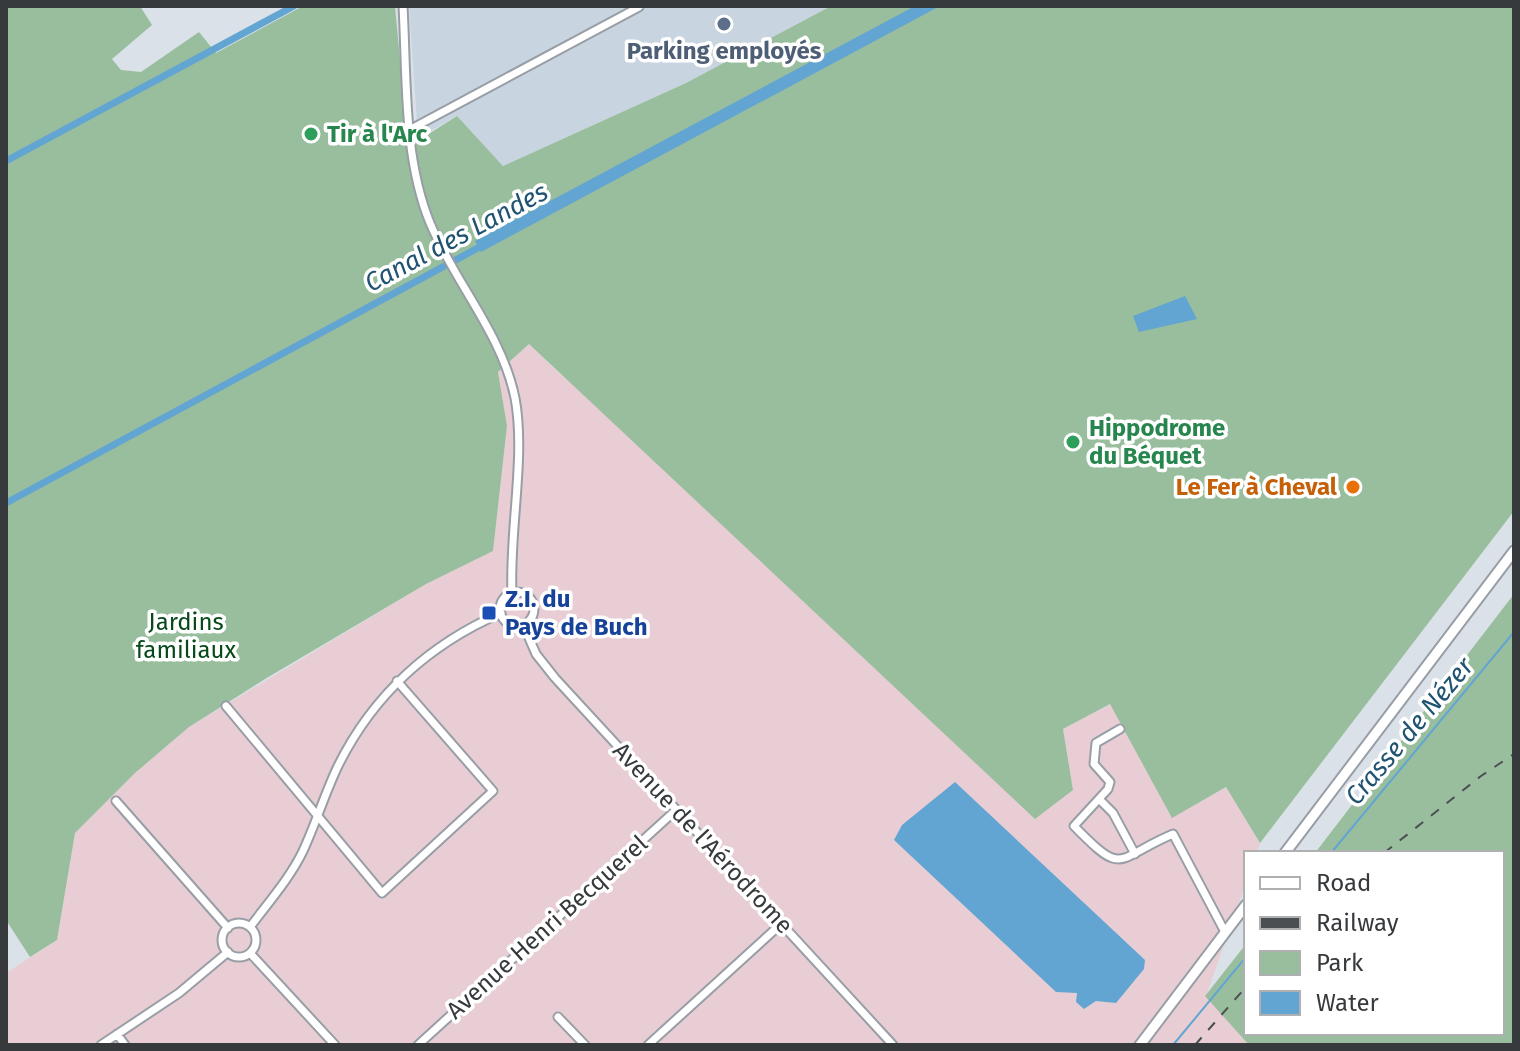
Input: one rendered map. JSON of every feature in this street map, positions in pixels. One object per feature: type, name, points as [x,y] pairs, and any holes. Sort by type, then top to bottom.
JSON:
[{"type":"main road","points":[[1287,851],[1514,551]]},
{"type":"main road","points":[[1140,1045],[1244,908]]},
{"type":"street","points":[[403,6],[411,129],[420,190],[443,250],[490,333],[509,376],[515,399],[518,427],[510,546],[512,593]]},
{"type":"street","points":[[411,129],[639,7]]},
{"type":"street","points":[[512,593],[526,595],[533,603],[531,618],[523,624],[507,622],[501,613],[501,603],[512,593]]},
{"type":"street","points":[[250,927],[302,854],[346,753],[397,681],[469,627],[501,613]]},
{"type":"street","name":"Avenue de l'Aérodrome","points":[[523,624],[536,654],[555,678],[893,1045]]},
{"type":"street","points":[[226,706],[382,893],[493,791],[397,681]]},
{"type":"street","points":[[1120,729],[1096,743],[1094,764],[1110,782],[1074,826],[1111,860],[1122,861],[1173,834],[1225,932]]},
{"type":"street","points":[[1099,799],[1113,813],[1135,854]]},
{"type":"street","points":[[116,801],[228,928]]},
{"type":"street","name":"Avenue Henri Becquerel","points":[[418,1045],[676,810]]},
{"type":"street","points":[[238,923],[250,927],[256,942],[250,953],[237,957],[228,952],[222,940],[228,928],[238,923]]},
{"type":"street","points":[[648,1045],[781,924]]},
{"type":"street","points":[[101,1045],[179,993],[228,952]]},
{"type":"street","points":[[250,953],[335,1045]]},
{"type":"street","points":[[558,1017],[585,1045]]},
{"type":"street","points":[[117,1034],[125,1045]]},
{"type":"shaded area","points":[[409,6],[831,6],[686,83],[503,166],[457,116],[418,138]]},
{"type":"shaded area","points":[[529,344],[559,373],[1073,790],[1063,729],[1111,704],[1172,817],[1227,787],[1260,843],[1258,851],[1244,851],[1244,889],[1206,996],[1249,1045],[6,1045],[6,973],[57,940],[75,833],[135,773],[189,727],[426,584],[493,551],[507,426],[498,372]]},
{"type":"green space","name":"Hippodrome du Béquet","points":[[6,6],[140,6],[152,25],[112,59],[121,70],[141,72],[199,32],[216,53],[303,6],[395,6],[408,147],[457,116],[503,166],[686,83],[831,6],[1514,6],[1514,511],[1260,843],[1226,787],[1172,818],[1110,704],[1063,729],[1073,790],[1035,819],[529,344],[498,372],[507,426],[493,551],[426,584],[265,679],[189,727],[135,773],[75,833],[57,940],[30,957],[6,920]]},
{"type":"green space","points":[[1514,594],[1514,1045],[1249,1045],[1205,996],[1244,947],[1244,1035],[1504,1035],[1504,851],[1317,851]]},
{"type":"water","points":[[915,6],[940,6],[481,252],[475,241]]},
{"type":"water","points":[[1185,296],[1197,319],[1139,332],[1133,316]]},
{"type":"water","points":[[955,782],[1145,960],[1144,969],[1116,1003],[1096,1001],[1084,1009],[1076,1002],[1077,993],[1056,992],[894,840],[902,825]]},
{"type":"waterway","points":[[6,161],[294,6]]},
{"type":"waterway","name":"Canal des Landes","points":[[6,503],[487,243]]},
{"type":"waterway","name":"Crasse de Nézer","points":[[1333,851],[1514,632]]},
{"type":"waterway","name":"Crasse de Nézer","points":[[1173,1045],[1244,959]]},
{"type":"railway","points":[[1387,851],[1481,776],[1514,754]]},
{"type":"railway","points":[[1195,1045],[1244,989]]},
{"type":"place","name":"Parking employés","points":[[724,24]]},
{"type":"place","name":"Tir à l'Arc","points":[[311,134]]},
{"type":"place","name":"Hippodrome du Béquet","points":[[1073,442]]},
{"type":"place","name":"Le Fer à Cheval","points":[[1353,487]]},
{"type":"place","name":"Z.I. du Pays de Buch","points":[[489,613]]},
{"type":"park label","name":"Jardins familiaux","points":[[186,636]]}]
